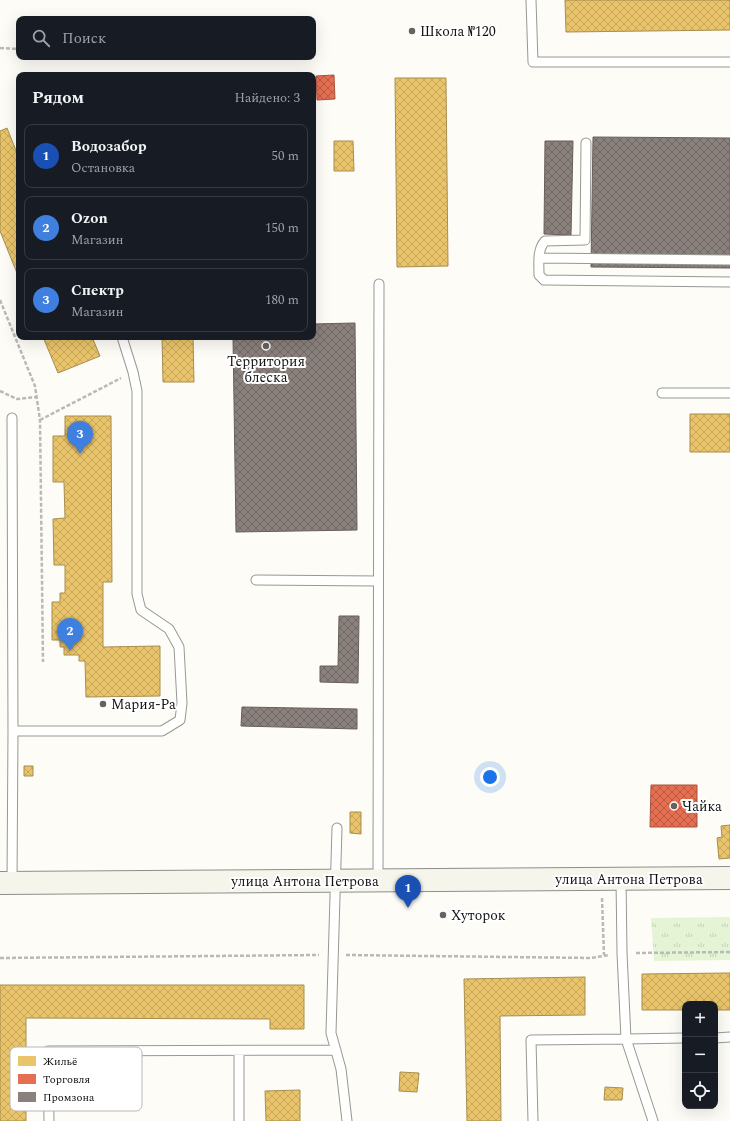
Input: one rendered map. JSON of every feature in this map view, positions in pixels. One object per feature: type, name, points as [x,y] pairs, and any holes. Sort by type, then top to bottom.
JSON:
[{"type":"street","name":"улица Антона Петрова","points":[[6,883],[730,878]]},
{"type":"lane","points":[[532,0],[533,62],[730,62]]},
{"type":"lane","points":[[586,143],[585,240],[545,241],[540,247],[539,275],[544,280],[730,282]]},
{"type":"lane","points":[[540,258],[730,260]]},
{"type":"lane","points":[[378,881],[379,284]]},
{"type":"lane","points":[[13,731],[162,731],[180,720],[182,703],[179,647],[170,629],[141,610],[137,594],[137,391],[123,340]]},
{"type":"lane","points":[[662,393],[730,392]]},
{"type":"lane","points":[[6,883],[13,731],[12,418]]},
{"type":"lane","points":[[256,580],[378,581]]},
{"type":"lane","points":[[337,828],[331,1034],[341,1069],[347,1121]]},
{"type":"lane","points":[[611,879],[622,953],[626,1039],[653,1121]]},
{"type":"lane","points":[[533,1121],[531,1040],[682,1038]]},
{"type":"lane","points":[[718,1038],[730,1038]]},
{"type":"lane","points":[[142,1051],[336,1050]]},
{"type":"lane","points":[[239,1051],[239,1121]]},
{"type":"lane","points":[[49,1111],[49,1121]]},
{"type":"path","points":[[0,48],[16,49]]},
{"type":"path","points":[[0,300],[16,339]]},
{"type":"path","points":[[16,340],[35,386],[40,420],[43,662]]},
{"type":"path","points":[[40,420],[133,372]]},
{"type":"path","points":[[0,391],[16,399],[36,397]]},
{"type":"path","points":[[604,956],[611,879]]},
{"type":"path","points":[[0,958],[333,955],[583,958],[622,953],[730,952]]},
{"type":"green space","points":[[730,917],[730,960],[654,961],[651,918]]},
{"type":"building: Жильё","points":[[565,0],[730,0],[730,30],[566,32]]},
{"type":"building: Жильё","points":[[395,78],[446,78],[448,266],[397,267]]},
{"type":"building: Жильё","points":[[7,128],[16,150],[16,271],[0,231],[0,131]]},
{"type":"building: Жильё","points":[[334,141],[353,141],[354,171],[334,171]]},
{"type":"building: Жильё","points":[[44,340],[93,340],[100,356],[58,373]]},
{"type":"building: Жильё","points":[[162,340],[193,340],[194,382],[163,382]]},
{"type":"building: Жильё","points":[[690,414],[730,414],[730,452],[690,452]]},
{"type":"building: Жильё","points":[[65,416],[111,416],[112,582],[103,582],[103,647],[160,646],[160,696],[86,697],[85,661],[79,661],[79,655],[64,655],[64,647],[60,647],[60,640],[52,640],[52,602],[60,602],[60,593],[65,593],[65,565],[54,565],[53,519],[65,518],[64,482],[53,482],[53,436],[65,436]]},
{"type":"building: Жильё","points":[[24,766],[33,766],[33,776],[24,776]]},
{"type":"building: Жильё","points":[[350,812],[361,812],[361,834],[350,833]]},
{"type":"building: Жильё","points":[[730,825],[730,858],[719,859],[717,838],[722,837],[721,826]]},
{"type":"building: Жильё","points":[[730,973],[730,1010],[718,1010],[718,1001],[682,1001],[682,1010],[642,1010],[642,974]]},
{"type":"building: Жильё","points":[[585,977],[585,1015],[500,1016],[501,1121],[467,1121],[464,979]]},
{"type":"building: Жильё","points":[[0,985],[304,985],[304,1029],[270,1029],[270,1019],[26,1018],[26,1047],[10,1047],[10,1111],[26,1111],[26,1121],[0,1121]]},
{"type":"building: Жильё","points":[[400,1072],[419,1073],[417,1092],[399,1091]]},
{"type":"building: Жильё","points":[[605,1087],[623,1088],[622,1100],[604,1100]]},
{"type":"building: Жильё","points":[[300,1090],[300,1121],[266,1121],[265,1091]]},
{"type":"building: Торговля","points":[[334,75],[335,99],[317,100],[316,76]]},
{"type":"building: Торговля","points":[[651,785],[697,785],[697,827],[650,827]]},
{"type":"building: Промзона","points":[[593,137],[730,138],[730,268],[591,267]]},
{"type":"building: Промзона","points":[[545,141],[573,141],[571,235],[544,234]]},
{"type":"building: Промзона","points":[[355,323],[357,530],[236,532],[233,340],[316,340],[316,324]]},
{"type":"building: Промзона","points":[[339,616],[359,616],[358,683],[320,682],[320,666],[338,666]]},
{"type":"building: Промзона","points":[[242,707],[357,709],[357,729],[241,726]]},
{"type":"place","name":"Школа №120","points":[[412,31]]},
{"type":"place","name":"Территория блеска","points":[[266,346]]},
{"type":"place","name":"Спектр","points":[[80,454]]},
{"type":"place","name":"Ozon","points":[[70,651]]},
{"type":"place","name":"Мария-Ра","points":[[103,704]]},
{"type":"place","name":"Чайка","points":[[674,806]]},
{"type":"place","name":"Водозабор","points":[[408,908]]},
{"type":"place","name":"Хуторок","points":[[443,915]]}]
